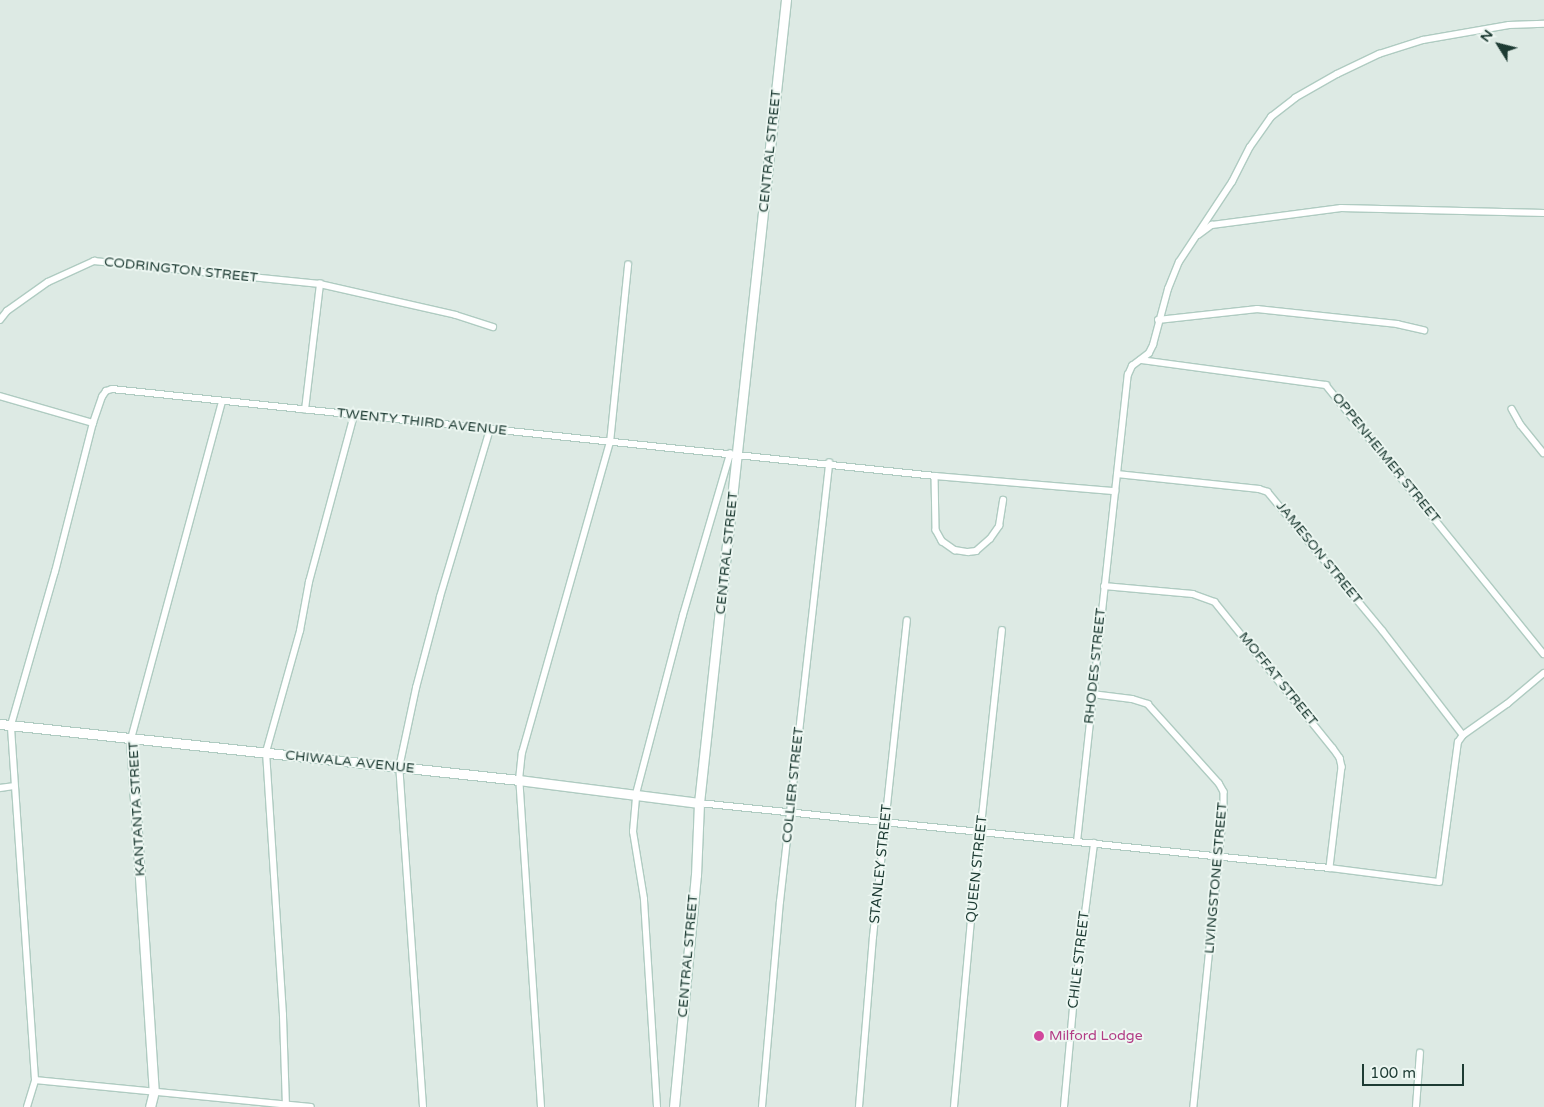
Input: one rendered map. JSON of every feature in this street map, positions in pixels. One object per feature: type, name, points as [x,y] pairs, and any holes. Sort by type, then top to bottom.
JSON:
[{"type":"street","name":"CENTRAL STREET","points":[[674,1107],[696,875],[699,802],[734,454],[786,0]]},
{"type":"street","name":"RHODES STREET","points":[[1077,842],[1128,375],[1132,366],[1149,353],[1153,345],[1158,320],[1179,262],[1232,182],[1250,148],[1271,117],[1295,98],[1337,74],[1379,54],[1423,40],[1509,24],[1544,24]]},
{"type":"street","points":[[1192,240],[1212,225],[1341,208],[1544,213]]},
{"type":"street","name":"CODRINGTON STREET","points":[[0,320],[7,311],[48,282],[94,261],[320,284],[456,314],[493,327]]},
{"type":"street","points":[[541,1107],[520,780],[522,752],[610,443],[628,265]]},
{"type":"street","points":[[306,410],[320,284]]},
{"type":"street","points":[[1158,320],[1257,309],[1397,324],[1424,330]]},
{"type":"street","name":"OPPENHEIMER STREET","points":[[1141,360],[1326,385],[1544,654]]},
{"type":"street","name":"TWENTY THIRD AVENUE","points":[[93,422],[102,397],[106,391],[112,389],[222,402],[490,428],[610,443],[829,463],[935,476],[1114,491]]},
{"type":"street","points":[[0,396],[93,422],[54,572],[11,725],[35,1080],[27,1107]]},
{"type":"street","name":"KANTANTA STREET","points":[[150,1107],[154,1091],[131,739],[222,402]]},
{"type":"street","points":[[1512,409],[1521,425],[1544,453]]},
{"type":"street","points":[[287,1106],[266,752],[300,631],[309,582],[354,415]]},
{"type":"street","points":[[423,1107],[399,768],[416,688],[440,597],[490,428]]},
{"type":"street","points":[[657,1107],[644,909],[640,864],[633,832],[636,794],[683,616],[734,454]]},
{"type":"street","name":"COLLIER STREET","points":[[762,1107],[789,812],[829,463]]},
{"type":"street","name":"JAMESON STREET","points":[[1117,474],[1259,489],[1268,492],[1383,631],[1463,735]]},
{"type":"street","points":[[935,476],[936,530],[942,541],[955,550],[976,551],[990,539],[999,526],[1003,500]]},
{"type":"street","name":"MOFFAT STREET","points":[[1104,586],[1193,594],[1209,598],[1221,608],[1290,693],[1340,758],[1341,779],[1330,868]]},
{"type":"street","name":"STANLEY STREET","points":[[859,1107],[873,936],[907,621]]},
{"type":"street","name":"QUEEN STREET","points":[[954,1107],[1002,631]]},
{"type":"street","points":[[699,802],[1330,868],[1440,882],[1456,752],[1463,735],[1508,704],[1544,673]]},
{"type":"street","name":"LIVINGSTONE STREET","points":[[1092,694],[1132,698],[1148,704],[1219,783],[1224,800],[1194,1107]]},
{"type":"street","name":"CHIWALA AVENUE","points":[[0,724],[520,780],[699,802]]},
{"type":"street","points":[[0,788],[14,786]]},
{"type":"street","name":"CHILE STREET","points":[[1064,1107],[1074,998],[1094,843]]},
{"type":"street","points":[[1416,1107],[1420,1054]]},
{"type":"street","points":[[35,1080],[312,1107]]},
{"type":"place","name":"Milford Lodge","points":[[1039,1036]]}]
